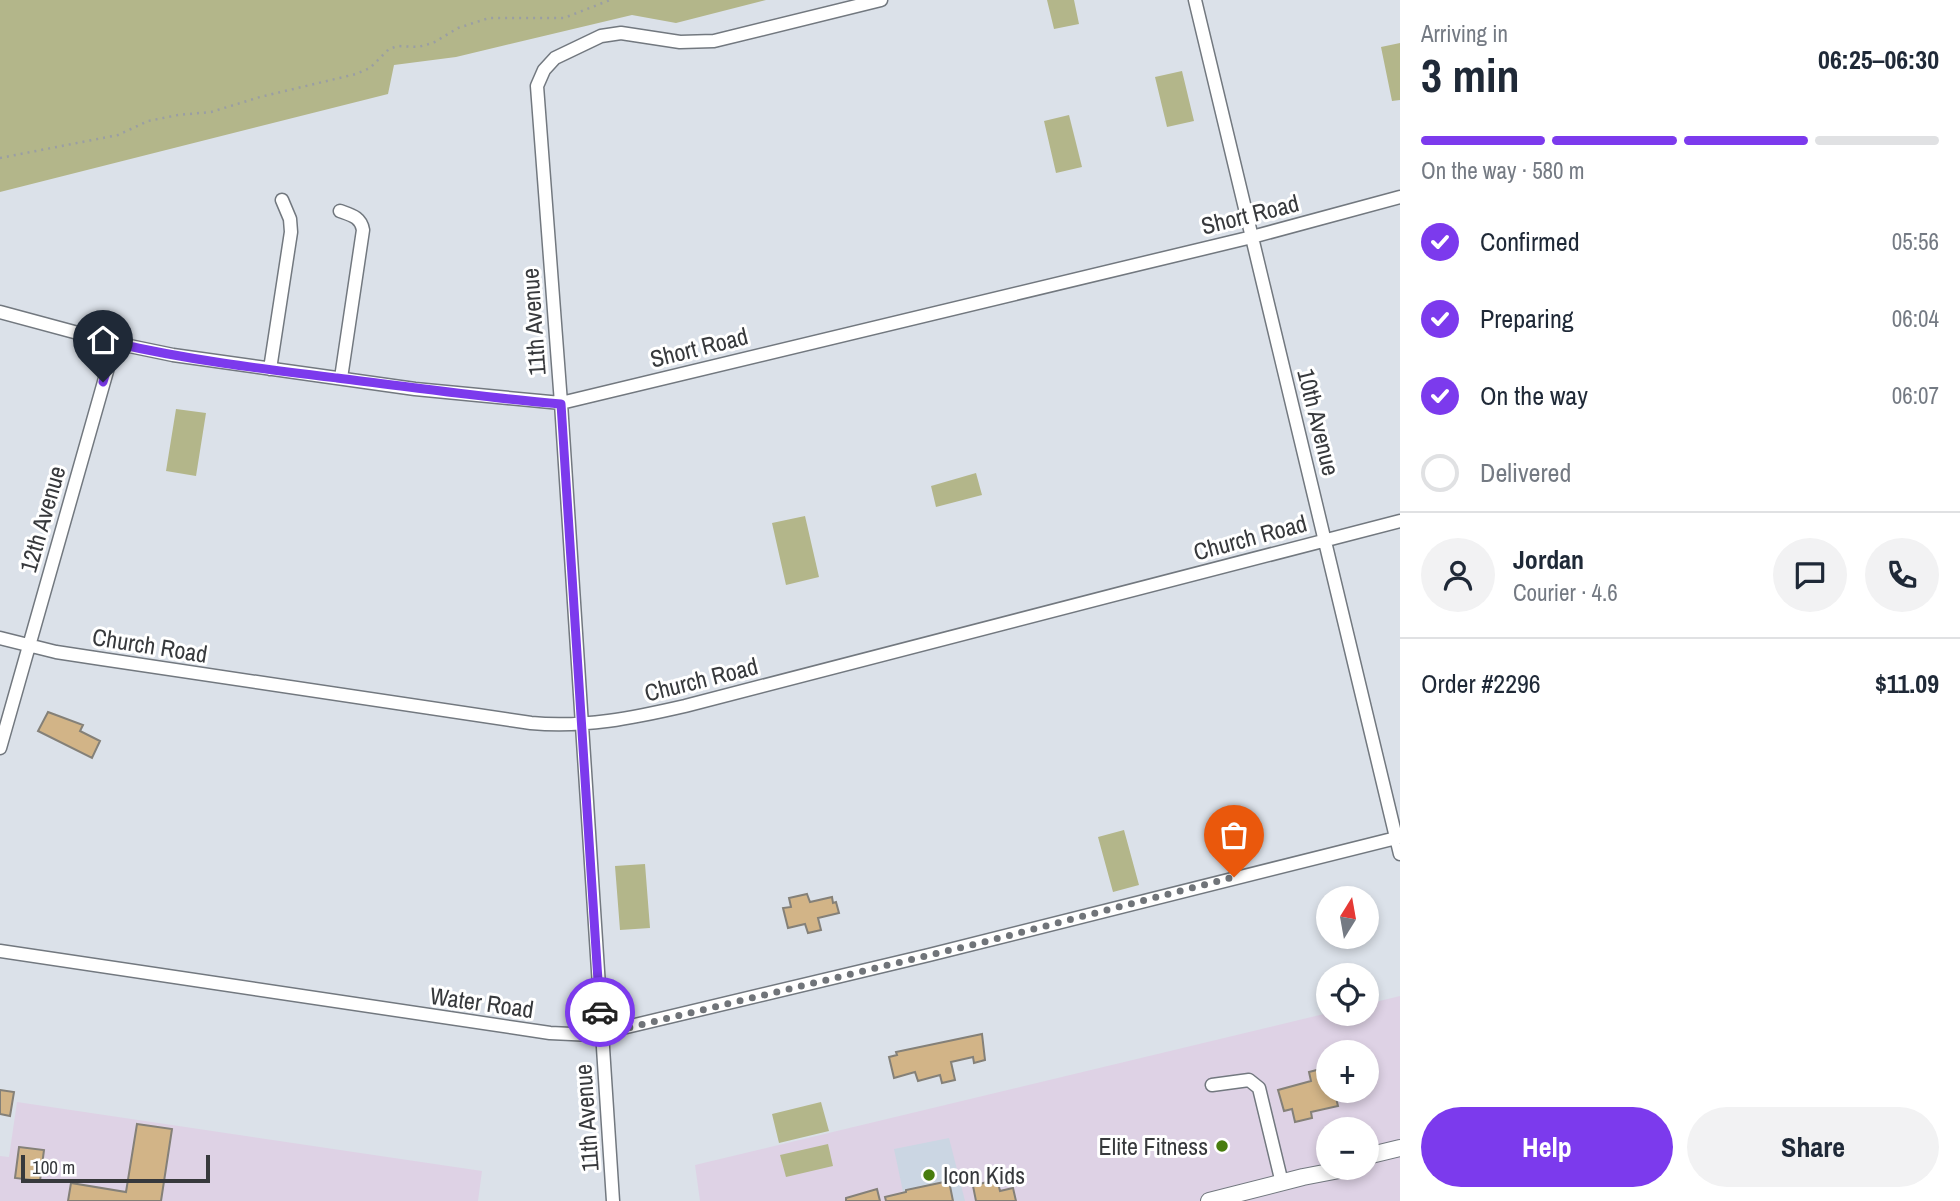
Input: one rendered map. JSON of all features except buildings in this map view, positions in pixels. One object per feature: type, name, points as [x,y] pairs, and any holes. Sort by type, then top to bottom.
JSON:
[{"type":"main road","points":[[1379,1153],[1400,1148]]},
{"type":"main road","points":[[1379,1162],[1400,1158]]},
{"type":"main road","points":[[1209,1201],[1316,1174]]},
{"type":"street","name":"11th Avenue","points":[[613,1201],[561,404],[537,91],[541,76],[548,65],[563,53],[601,36],[614,33],[680,42],[714,41],[881,0]]},
{"type":"street","name":"10th Avenue","points":[[1195,0],[1400,854]]},
{"type":"street","name":"Short Road","points":[[0,312],[115,343],[173,355],[415,389],[561,404],[1252,236],[1400,197]]},
{"type":"street","points":[[270,369],[292,232],[282,200]]},
{"type":"street","points":[[340,211],[355,216],[362,224],[363,230],[341,379]]},
{"type":"street","name":"12th Avenue","points":[[0,748],[115,343]]},
{"type":"street","name":"Church Road","points":[[0,638],[102,659],[531,723],[582,725],[645,716],[1400,521]]},
{"type":"street","name":"Water Road","points":[[0,951],[550,1033],[584,1035],[973,944],[1398,837]]},
{"type":"street","points":[[1212,1085],[1249,1080],[1259,1088],[1282,1183]]},
{"type":"path","points":[[0,158],[118,135],[148,121],[211,112],[356,74],[370,68],[389,49],[433,43],[458,28],[489,18],[564,18],[610,0]]},
{"type":"shaded area","points":[[1400,996],[1400,1201],[700,1201],[695,1165],[1316,1016],[1316,1026],[1379,1026],[1379,1001]]},
{"type":"shaded area","points":[[17,1102],[482,1171],[478,1201],[0,1201],[0,1156],[9,1157]]},
{"type":"shaded area","name":"Icon Kids","points":[[949,1138],[965,1201],[905,1201],[894,1149]]},
{"type":"green space","points":[[0,0],[766,0],[676,23],[632,15],[456,57],[394,65],[388,94],[0,192]]},
{"type":"green space","points":[[1047,0],[1074,0],[1079,24],[1054,29]]},
{"type":"green space","points":[[1400,43],[1400,100],[1392,101],[1381,47]]},
{"type":"green space","points":[[1182,71],[1194,121],[1167,127],[1155,77]]},
{"type":"green space","points":[[1069,115],[1082,167],[1056,173],[1044,121]]},
{"type":"green space","points":[[176,409],[206,413],[196,476],[166,471]]},
{"type":"green space","points":[[976,473],[982,495],[936,507],[931,486]]},
{"type":"green space","points":[[805,516],[819,577],[786,585],[772,523]]},
{"type":"green space","points":[[1124,830],[1139,885],[1113,892],[1098,837]]},
{"type":"green space","points":[[645,864],[650,928],[620,930],[615,866]]},
{"type":"green space","points":[[821,1102],[829,1131],[779,1143],[772,1114]]},
{"type":"green space","points":[[828,1144],[833,1166],[786,1177],[780,1155]]},
{"type":"way so far","points":[[600,1012],[601,1033],[619,1030],[984,942],[1234,877]]},
{"type":"place","name":"Elite Fitness","points":[[1222,1146]]},
{"type":"place","name":"Icon Kids","points":[[929,1175]]},
{"type":"route","points":[[103,382],[115,343],[173,355],[297,373],[415,389],[561,404],[600,1012]]}]
